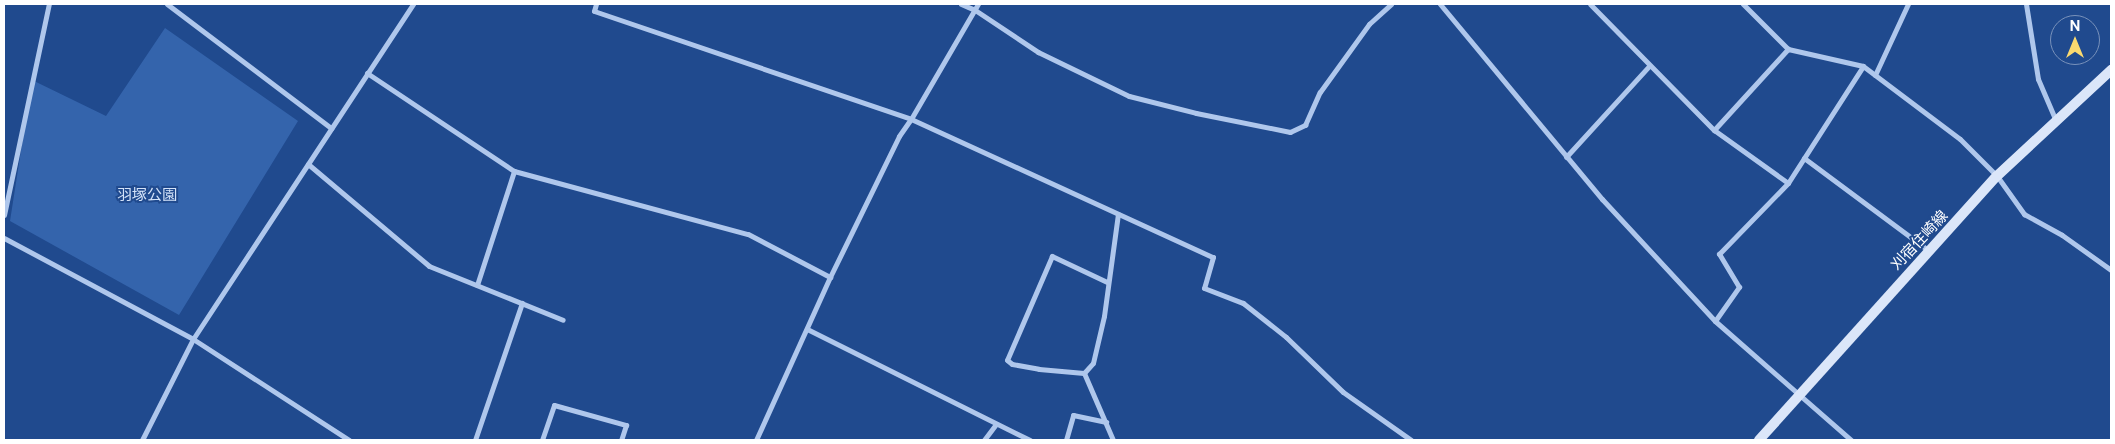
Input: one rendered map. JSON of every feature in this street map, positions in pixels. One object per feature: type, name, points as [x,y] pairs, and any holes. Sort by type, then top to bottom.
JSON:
[{"type":"main road","name":"刈宿住崎線","points":[[1758,440],[1997,176],[2111,70]]},
{"type":"street","points":[[4,215],[49,4]]},
{"type":"street","points":[[167,4],[331,128]]},
{"type":"street","points":[[142,440],[193,339],[413,4]]},
{"type":"street","points":[[596,4],[594,11],[911,119],[1213,257],[1204,288],[1243,303],[1286,337],[1343,392],[1410,440]]},
{"type":"street","points":[[961,4],[975,10],[1038,52],[1130,96],[1196,113],[1290,132],[1305,125],[1320,92],[1369,24],[1391,4]]},
{"type":"street","points":[[756,440],[830,277],[899,136],[911,119],[978,4]]},
{"type":"street","points":[[1440,4],[1566,157],[1715,321],[1851,440]]},
{"type":"street","points":[[1590,4],[1714,130],[1788,183]]},
{"type":"street","points":[[1743,4],[1788,49],[1863,66],[1960,139],[1997,176],[2024,214],[2062,235],[2111,270]]},
{"type":"street","points":[[1875,75],[1908,4]]},
{"type":"street","points":[[2026,4],[2038,80],[2056,121]]},
{"type":"street","points":[[1714,130],[1788,49]]},
{"type":"street","points":[[1566,157],[1650,66]]},
{"type":"street","points":[[1715,321],[1740,287],[1718,254],[1788,183],[1863,66]]},
{"type":"street","points":[[367,73],[514,171],[748,234],[830,277]]},
{"type":"street","points":[[1804,158],[1929,251]]},
{"type":"street","points":[[308,164],[429,266],[563,320]]},
{"type":"street","points":[[477,285],[514,171]]},
{"type":"street","points":[[1084,373],[1093,363],[1104,316],[1107,282],[1118,214]]},
{"type":"street","points":[[4,238],[193,339],[349,440]]},
{"type":"street","points":[[1084,373],[1039,369],[1012,364],[1007,360],[1052,256],[1107,282]]},
{"type":"street","points":[[475,440],[522,303]]},
{"type":"street","points":[[807,329],[1030,440]]},
{"type":"street","points":[[1084,373],[1113,440]]},
{"type":"street","points":[[542,440],[554,405],[626,425],[621,440]]},
{"type":"street","points":[[1066,440],[1073,415],[1106,422]]},
{"type":"street","points":[[984,440],[996,424]]},
{"type":"green space","name":"羽塚公園","points":[[165,28],[298,121],[179,315],[10,221],[32,80],[106,116]]}]
